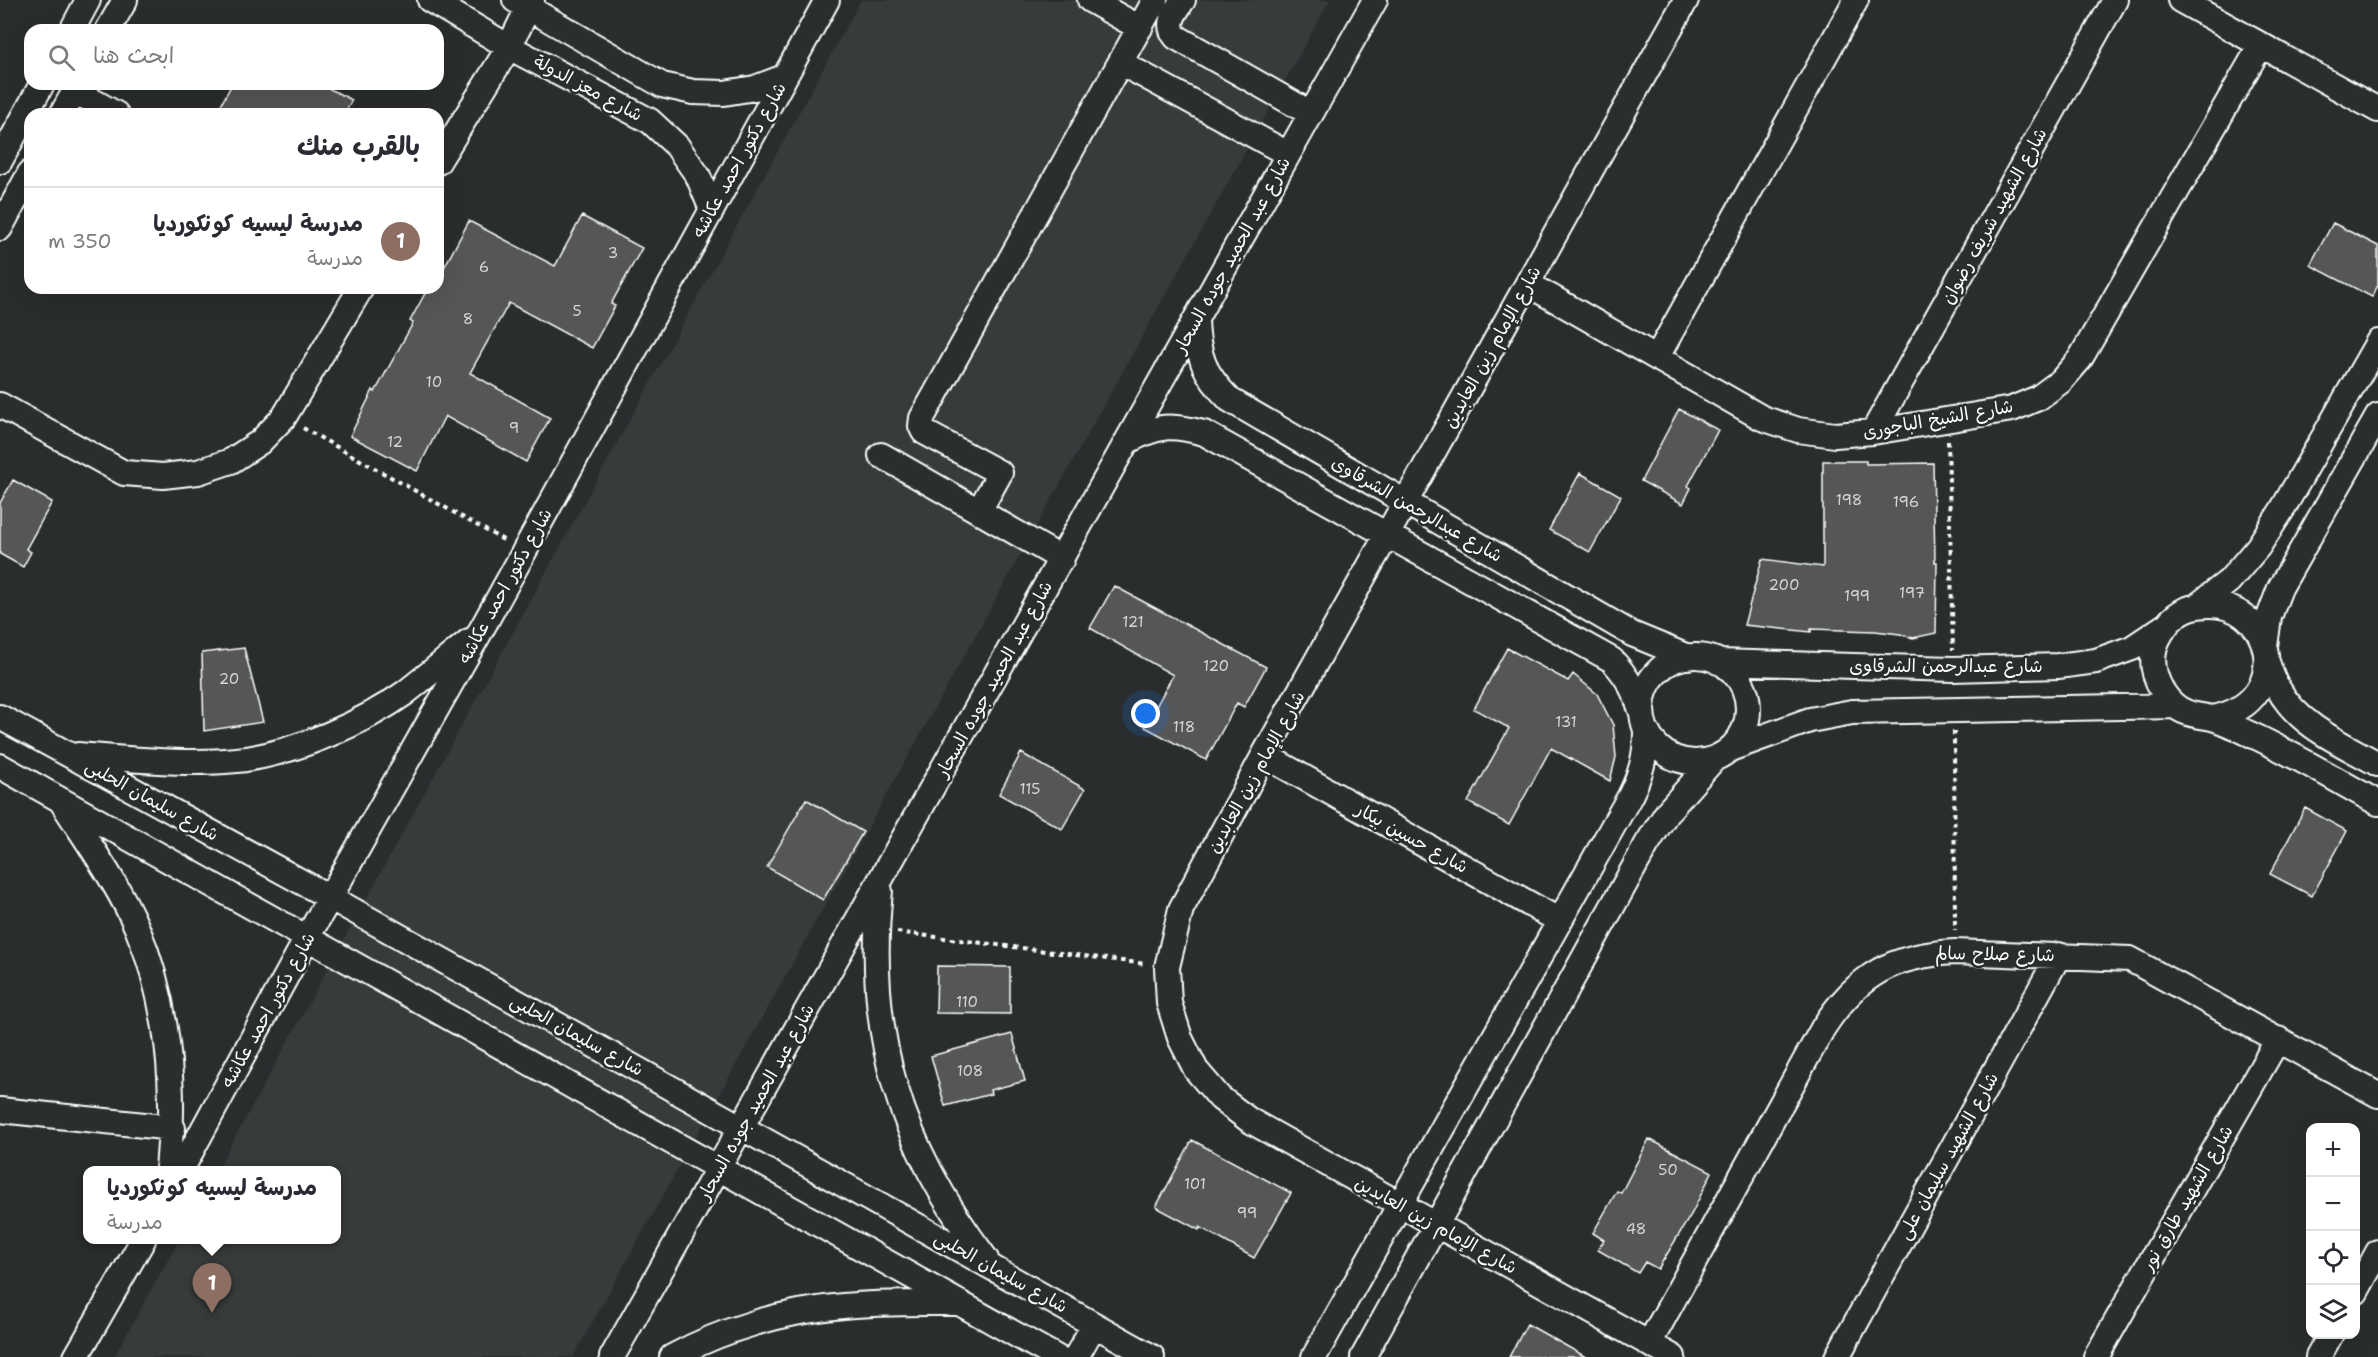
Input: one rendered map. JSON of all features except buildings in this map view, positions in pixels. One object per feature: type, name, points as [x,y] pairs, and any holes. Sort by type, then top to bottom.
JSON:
[{"type":"street","points":[[75,24],[88,0]]},
{"type":"street","points":[[111,24],[125,0]]},
{"type":"street","name":"شارع معز الدولة","points":[[430,0],[509,46],[650,121],[677,146],[698,176],[712,210]]},
{"type":"street","name":"شارع دكتور احمد عكاشه","points":[[183,1166],[307,938],[480,632],[827,0]]},
{"type":"street","points":[[1090,0],[1140,28]]},
{"type":"street","points":[[979,511],[1000,473],[924,432],[921,422],[1155,0]]},
{"type":"street","points":[[1183,0],[1171,21],[1171,28],[1176,37],[1310,112]]},
{"type":"street","name":"شارع عبد الحميد جوده السحار","points":[[612,1357],[1375,0]]},
{"type":"street","name":"شارع الإمام زين العابدين","points":[[1673,1357],[1249,1120],[1220,1098],[1197,1070],[1180,1038],[1169,1003],[1167,967],[1181,909],[1264,754],[1686,0]]},
{"type":"street","points":[[1657,357],[1856,0]]},
{"type":"street","name":"شارع الشهيد شريف رضوان","points":[[1873,432],[2115,0]]},
{"type":"street","points":[[2180,0],[2378,110]]},
{"type":"street","points":[[444,152],[509,46],[525,2]]},
{"type":"street","name":"شارع معز الدولة","points":[[525,2],[662,85],[693,92],[724,93],[755,88],[784,77]]},
{"type":"street","name":"شارع الشيخ الباجورى","points":[[1528,284],[1762,418],[1798,430],[1835,435],[1873,432],[2012,409],[2038,398],[2061,381],[2080,359],[2261,45]]},
{"type":"street","points":[[1120,63],[1288,154]]},
{"type":"street","points":[[29,108],[39,90]]},
{"type":"street","points":[[66,108],[75,90]]},
{"type":"street","points":[[81,90],[107,108]]},
{"type":"street","points":[[0,161],[24,117]]},
{"type":"street","points":[[0,228],[24,184]]},
{"type":"street","points":[[0,405],[124,473],[163,476],[198,472],[231,461],[260,442],[284,417],[357,294]]},
{"type":"street","name":"شارع عبدالرحمن الشرقاوى","points":[[1196,319],[1197,342],[1202,364],[1214,384],[1230,400],[1632,634],[1688,657]]},
{"type":"street","points":[[2378,342],[2282,510],[2258,547],[2229,581],[2197,606],[2174,617],[2165,626],[2156,642],[2153,659],[2155,677],[2163,693],[2175,706],[2193,716],[2213,718],[2229,715],[2244,707],[2257,694],[2264,679],[2269,617],[2280,588],[2368,455],[2378,416]]},
{"type":"street","name":"شارع عبدالرحمن الشرقاوى","points":[[1128,441],[1152,429],[1178,426],[1204,433],[1612,660],[1624,673],[1633,688],[1644,722]]},
{"type":"street","points":[[881,455],[1062,559]]},
{"type":"street","points":[[2197,606],[2214,605],[2231,609],[2246,617],[2258,630],[2278,689],[2296,713],[2320,731],[2378,764]]},
{"type":"street","name":"شارع عبدالرحمن الشرقاوى","points":[[1718,662],[1953,669],[2058,666],[2096,661],[2132,648],[2165,626]]},
{"type":"street","points":[[69,754],[198,762],[247,759],[299,745],[355,722],[404,694],[480,632]]},
{"type":"street","points":[[1314,1357],[1640,775],[1646,754],[1644,693],[1654,675],[1669,663],[1688,657],[1704,657],[1718,662],[1732,672],[1742,686],[1748,703],[1747,720],[1741,736],[1668,811],[1647,844],[1362,1357]]},
{"type":"street","points":[[1644,722],[1655,745],[1668,755],[1682,761],[1698,762],[1810,720],[1852,712],[2175,706]]},
{"type":"street","name":"شارع سليمان الحلبى","points":[[0,717],[331,898],[1152,1357]]},
{"type":"street","points":[[2213,718],[2291,754],[2378,803]]},
{"type":"street","name":"شارع حسين بيكار","points":[[1264,754],[1560,921]]},
{"type":"street","points":[[0,766],[1056,1357]]},
{"type":"street","points":[[61,800],[117,891],[136,927],[154,974],[165,1030],[172,1128],[168,1166]]},
{"type":"street","points":[[880,882],[876,929],[876,981],[881,1023],[894,1084],[910,1133],[932,1180],[959,1224],[991,1266]]},
{"type":"street","name":"شارع صلاح سالم","points":[[1649,1344],[1837,1005],[1856,986],[1878,970],[1894,963],[1929,953],[1955,952],[2130,959],[2378,1095]]},
{"type":"street","name":"شارع الشهيد سليمان على","points":[[1836,1357],[2059,955]]},
{"type":"street","name":"شارع الشهيد طارق نور","points":[[2096,1357],[2278,1039]]},
{"type":"street","points":[[0,1110],[172,1128]]},
{"type":"street","points":[[76,1357],[140,1244]]},
{"type":"street","points":[[2359,1285],[2378,1252]]},
{"type":"street","points":[[672,1357],[733,1330],[787,1315],[843,1306],[960,1303]]},
{"type":"street","points":[[1076,1357],[1094,1325]]},
{"type":"street","points":[[2318,1357],[2329,1339]]},
{"type":"path","points":[[284,417],[524,551]]},
{"type":"path","points":[[1948,419],[1953,669]]},
{"type":"path","points":[[1953,711],[1955,952]]},
{"type":"path","points":[[876,929],[1167,967]]},
{"type":"shaded area","points":[[861,0],[1330,0],[573,1357],[114,1357],[177,1244],[341,1244],[341,1166],[219,1166]]},
{"type":"place","name":"مدرسة ليسيه كونكورديا","points":[[212,1313]]}]
